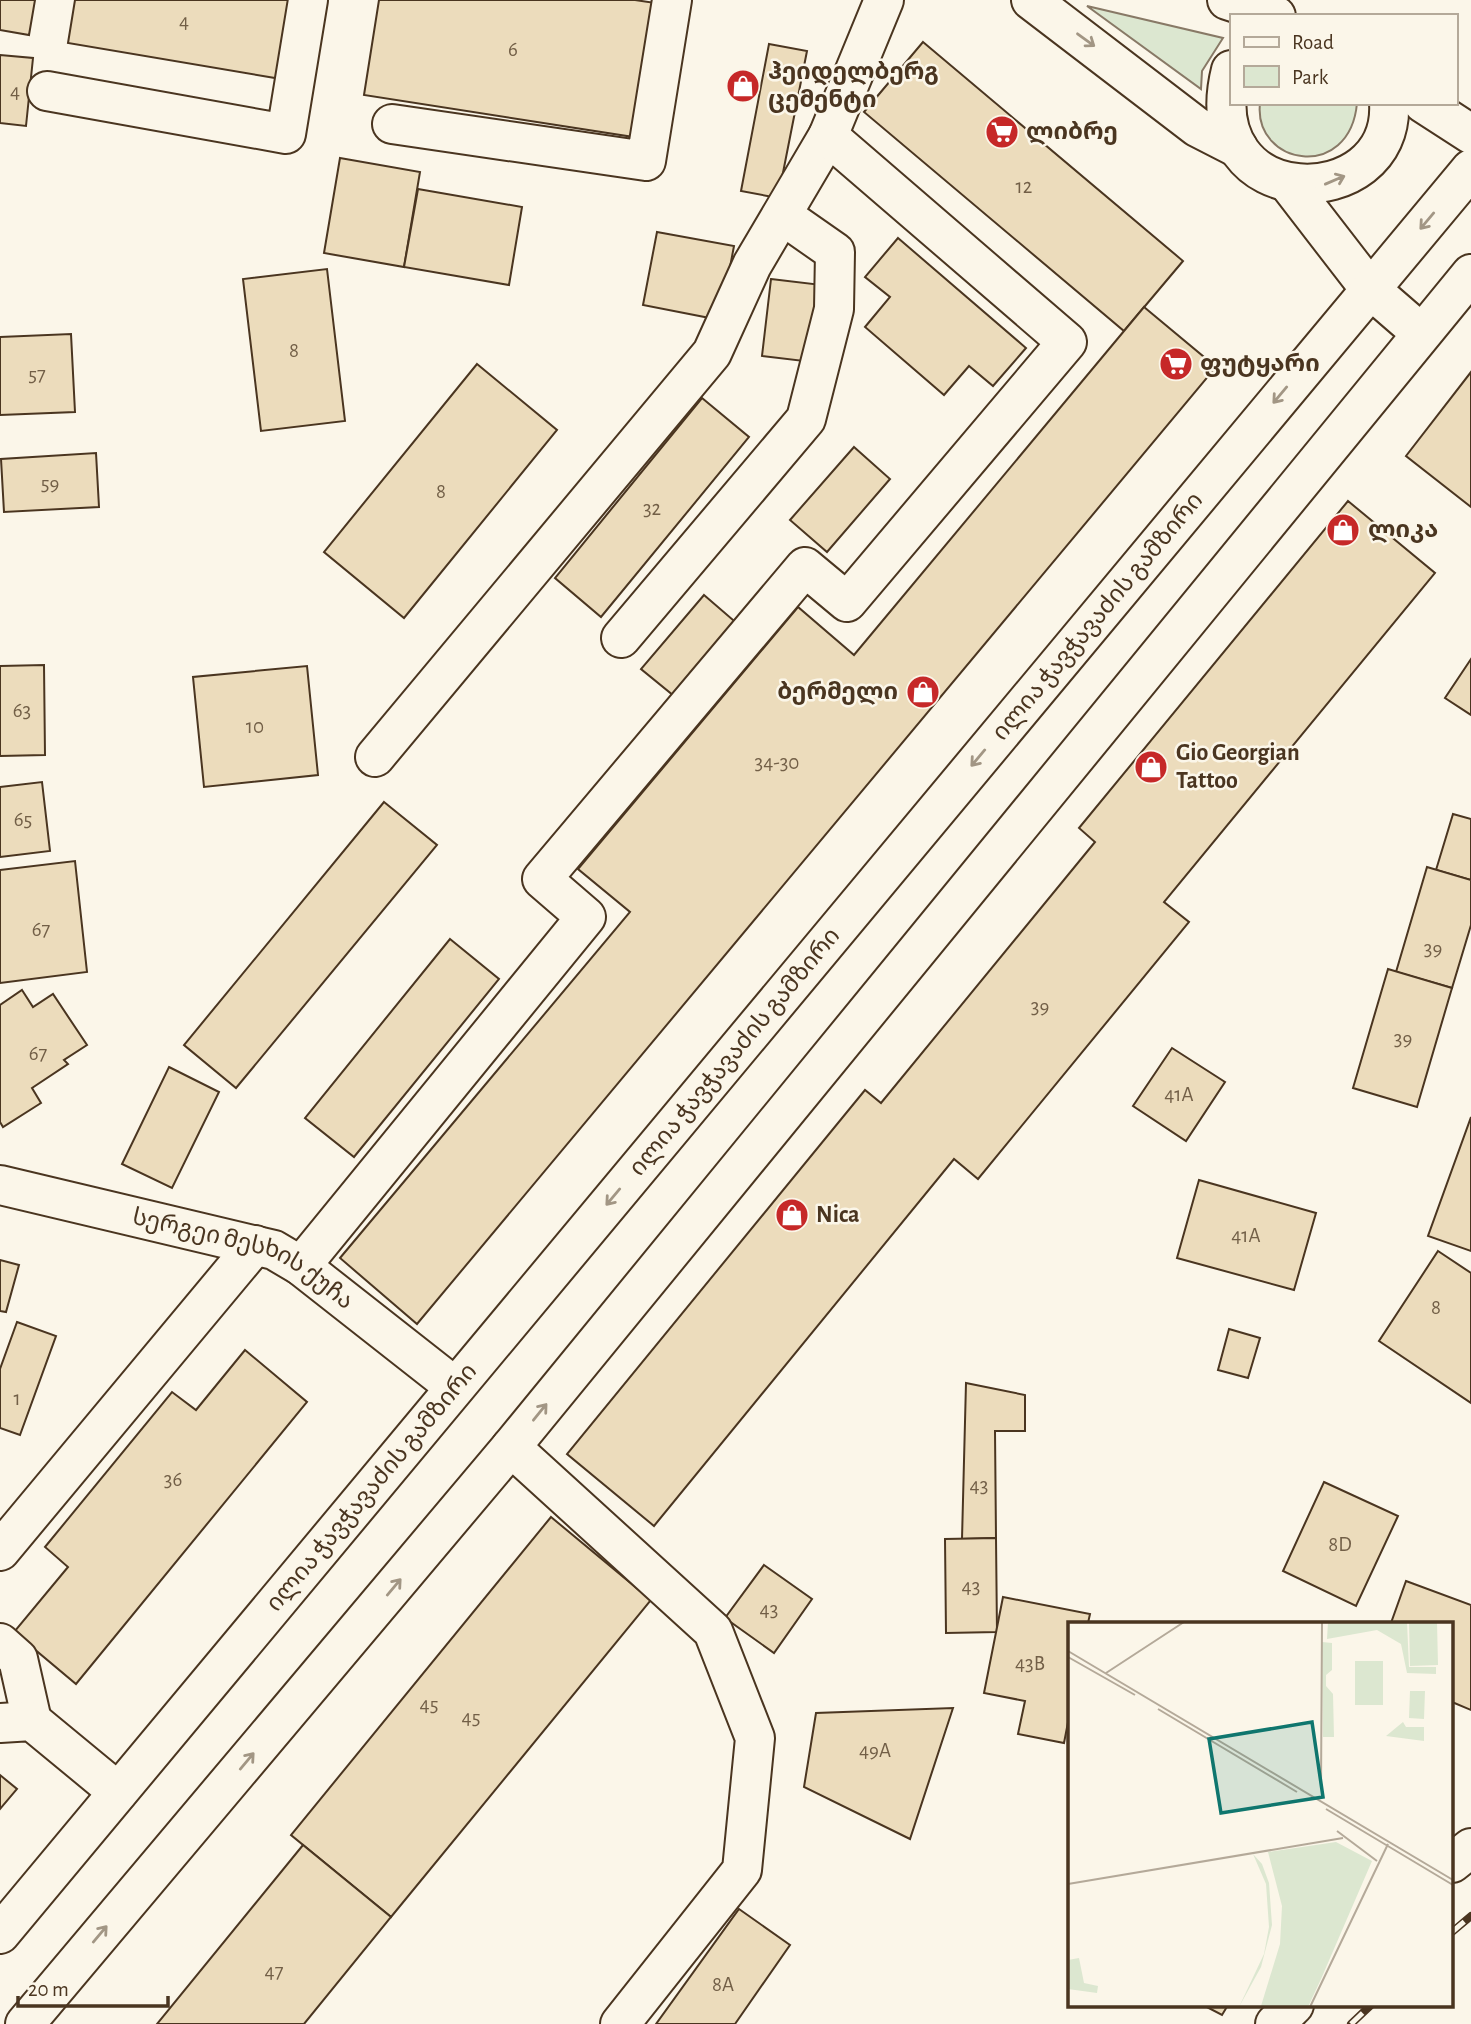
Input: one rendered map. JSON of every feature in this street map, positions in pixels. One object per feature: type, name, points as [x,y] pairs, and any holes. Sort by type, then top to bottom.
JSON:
[{"type":"main road","points":[[47,91],[286,134],[308,0]]},
{"type":"main road","points":[[392,124],[646,160],[671,0]]},
{"type":"main road","points":[[375,757],[712,353],[752,265],[828,136],[884,0]]},
{"type":"main road","points":[[1031,0],[1197,127],[1238,148],[1262,172],[1288,183],[1323,184],[1354,171],[1377,147],[1389,114],[1389,105]]},
{"type":"main road","points":[[1227,0],[1270,14]]},
{"type":"main road","points":[[1230,75],[1225,96],[1227,123],[1238,148]]},
{"type":"main road","points":[[1426,105],[1471,134]]},
{"type":"main road","points":[[301,1266],[586,917],[542,879],[805,567],[847,602],[1067,342],[828,136]]},
{"type":"main road","name":"ილია ჭავჭავაძის გამზირი","points":[[0,1934],[1369,288],[1471,169]]},
{"type":"main road","points":[[1288,183],[1369,288],[1421,333]]},
{"type":"main road","points":[[621,638],[806,419],[834,309],[835,252],[782,215]]},
{"type":"main road","points":[[25,2024],[511,1447],[1471,274]]},
{"type":"main road","name":"სერგეი მესხის ქუჩა","points":[[0,1185],[274,1250],[301,1266],[455,1387]]},
{"type":"main road","points":[[0,1551],[255,1245]]},
{"type":"main road","points":[[511,1447],[713,1631],[755,1738],[742,1870],[620,2024]]},
{"type":"main road","points":[[0,1643],[18,1660],[16,1722],[118,1792]]},
{"type":"main road","points":[[1454,1861],[1471,1848]]},
{"type":"main road","points":[[1275,2024],[1292,2007]]},
{"type":"green space","points":[[1087,6],[1223,38],[1202,71],[1201,89]]},
{"type":"green space","points":[[1260,105],[1357,105],[1351,128],[1338,145],[1321,154],[1303,156],[1286,152],[1271,141],[1262,124]]},
{"type":"building","points":[[0,0],[35,0],[29,35],[0,30]]},
{"type":"building","points":[[75,0],[300,0],[287,80],[68,43]]},
{"type":"building","points":[[379,0],[635,0],[662,4],[640,138],[364,95]]},
{"type":"building","points":[[923,42],[1183,261],[1124,331],[864,112]]},
{"type":"building","points":[[769,44],[807,51],[778,198],[741,191]]},
{"type":"building","points":[[0,55],[33,58],[26,126],[0,123]]},
{"type":"building","points":[[340,158],[420,172],[404,267],[324,253]]},
{"type":"building","points":[[418,189],[522,207],[509,285],[404,267]]},
{"type":"building","points":[[657,232],[734,246],[720,320],[643,305]]},
{"type":"building","points":[[898,238],[1026,348],[993,386],[969,366],[944,395],[865,327],[890,297],[865,277]]},
{"type":"building","points":[[327,269],[345,421],[261,431],[243,279]]},
{"type":"building","points":[[771,279],[822,285],[812,362],[762,356]]},
{"type":"building","points":[[1144,307],[1216,367],[417,1324],[340,1258],[630,912],[578,869],[798,607],[854,655]]},
{"type":"building","points":[[71,334],[75,412],[0,415],[0,337]]},
{"type":"building","points":[[477,364],[557,430],[404,618],[324,552]]},
{"type":"building","points":[[1471,372],[1471,507],[1406,456]]},
{"type":"building","points":[[702,398],[749,437],[601,617],[555,578]]},
{"type":"building","points":[[854,447],[890,479],[827,552],[790,520]]},
{"type":"building","points":[[96,453],[99,507],[4,512],[1,459]]},
{"type":"building","points":[[1348,501],[1435,573],[1164,902],[1189,922],[978,1179],[954,1159],[654,1526],[567,1454],[865,1090],[881,1103],[1095,842],[1079,828]]},
{"type":"building","points":[[704,595],[740,626],[679,700],[641,669]]},
{"type":"building","points":[[1471,659],[1471,715],[1445,698]]},
{"type":"building","points":[[44,665],[45,755],[0,756],[0,666]]},
{"type":"building","points":[[307,666],[318,775],[204,787],[193,677]]},
{"type":"building","points":[[42,782],[50,851],[0,857],[0,787]]},
{"type":"building","points":[[384,802],[437,845],[236,1088],[184,1045]]},
{"type":"building","points":[[1453,814],[1471,819],[1471,880],[1436,870]]},
{"type":"building","points":[[75,861],[87,972],[0,983],[0,870]]},
{"type":"building","points":[[1427,867],[1471,880],[1471,925],[1452,988],[1396,972]]},
{"type":"building","points":[[450,939],[499,979],[354,1157],[305,1118]]},
{"type":"building","points":[[1388,969],[1452,988],[1417,1107],[1353,1088]]},
{"type":"building","points":[[22,990],[33,1007],[53,994],[87,1045],[64,1060],[68,1064],[32,1088],[41,1103],[3,1127],[0,1122],[0,1005]]},
{"type":"building","points":[[1172,1048],[1225,1082],[1186,1141],[1133,1106]]},
{"type":"building","points":[[169,1067],[219,1092],[172,1188],[122,1164]]},
{"type":"building","points":[[1471,1117],[1471,1251],[1428,1236]]},
{"type":"building","points":[[1199,1180],[1316,1213],[1294,1290],[1177,1258]]},
{"type":"building","points":[[1438,1251],[1471,1273],[1471,1403],[1379,1341]]},
{"type":"building","points":[[0,1260],[19,1265],[6,1312],[0,1311]]},
{"type":"building","points":[[17,1322],[56,1336],[20,1435],[0,1428],[0,1369]]},
{"type":"building","points":[[1229,1329],[1260,1338],[1248,1378],[1218,1370]]},
{"type":"building","points":[[245,1350],[307,1402],[76,1684],[14,1632],[68,1567],[45,1547],[172,1392],[196,1410]]},
{"type":"building","points":[[966,1383],[1025,1395],[1025,1431],[995,1431],[996,1538],[962,1539]]},
{"type":"building","points":[[1324,1482],[1398,1516],[1356,1606],[1283,1571]]},
{"type":"building","points":[[551,1517],[651,1600],[391,1917],[291,1835]]},
{"type":"building","points":[[996,1538],[997,1632],[946,1633],[945,1539]]},
{"type":"building","points":[[764,1565],[812,1599],[774,1653],[725,1618]]},
{"type":"building","points":[[1406,1581],[1471,1605],[1471,1710],[1454,1703],[1454,1622],[1391,1622]]},
{"type":"building","points":[[1003,1597],[1090,1614],[1088,1622],[1068,1622],[1068,1722],[1064,1743],[1018,1734],[1025,1701],[984,1693]]},
{"type":"building","points":[[953,1708],[910,1839],[804,1787],[816,1713]]},
{"type":"building","points":[[0,1775],[17,1789],[0,1809]]},
{"type":"building","points":[[303,1845],[391,1917],[304,2024],[157,2024]]},
{"type":"building","points":[[739,1909],[790,1945],[735,2024],[656,2024]]},
{"type":"building","points":[[1207,2007],[1227,2007],[1222,2015]]},
{"type":"railway","points":[[1454,1930],[1471,1916]]},
{"type":"railway","points":[[1351,2024],[1369,2007]]},
{"type":"place","name":"ჰეიდელბერგ ცემენტი","points":[[743,86]]},
{"type":"place","name":"ლიბრე","points":[[1002,132]]},
{"type":"place","name":"ფუტყარი","points":[[1176,364]]},
{"type":"place","name":"ლიკა","points":[[1343,530]]},
{"type":"place","name":"ბერმელი","points":[[923,692]]},
{"type":"place","name":"Gio Georgian Tattoo","points":[[1151,767]]},
{"type":"place","name":"Nica","points":[[792,1215]]}]
